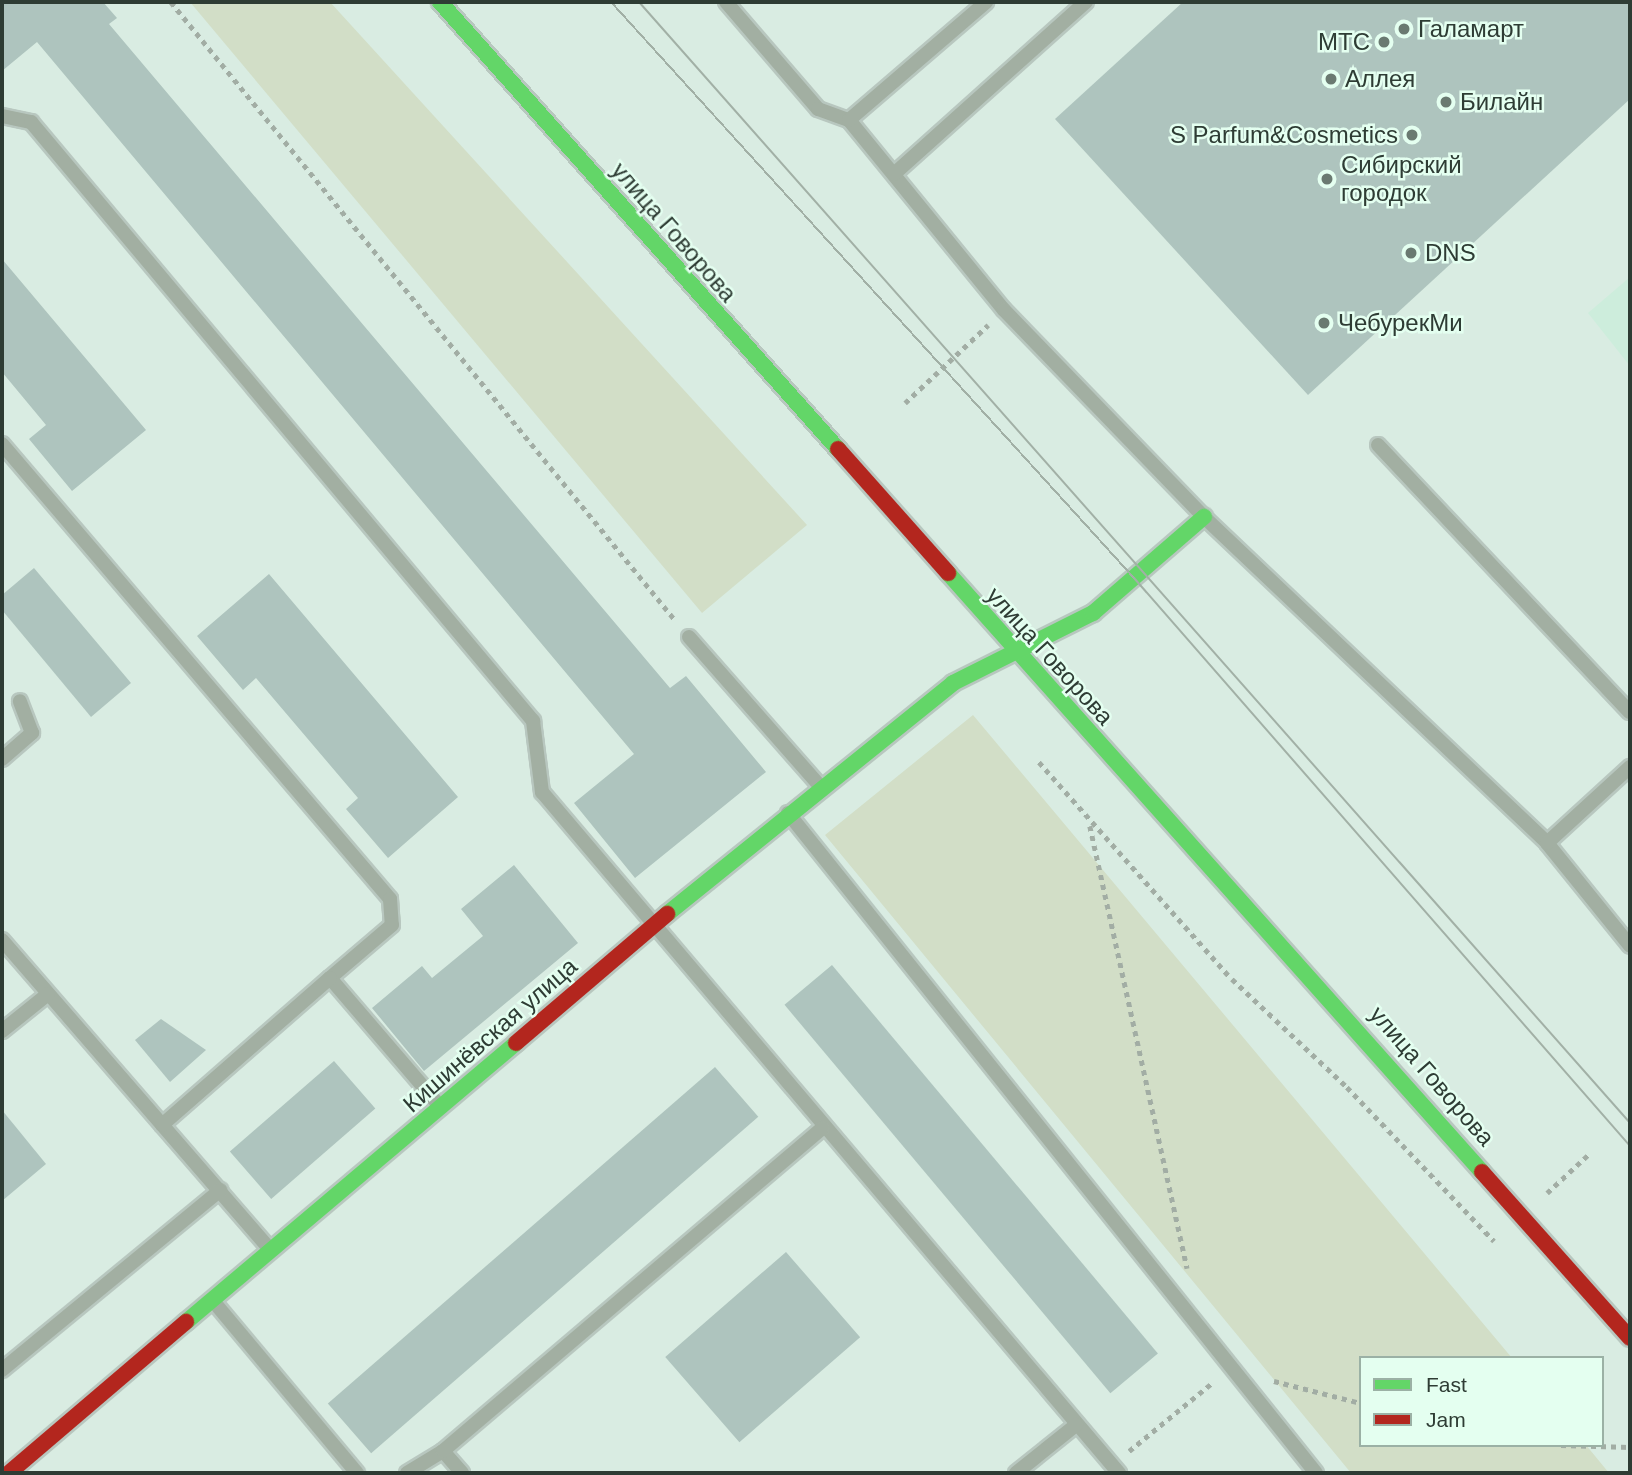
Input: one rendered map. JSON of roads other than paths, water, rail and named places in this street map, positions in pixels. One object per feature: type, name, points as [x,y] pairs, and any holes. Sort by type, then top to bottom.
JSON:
[{"type":"main road","name":"улица Говорова","points":[[440,2],[1630,1338]]},
{"type":"main road","name":"Кишинёвская улица","points":[[9,1473],[819,785],[953,683],[1093,613],[1204,517]]},
{"type":"lane","points":[[726,2],[818,109],[849,120],[1004,310],[1204,517],[1547,843],[1630,946]]},
{"type":"lane","points":[[849,120],[986,2]]},
{"type":"lane","points":[[894,174],[1086,2]]},
{"type":"lane","points":[[2,116],[31,122],[533,721],[542,792],[650,926],[1119,1473]]},
{"type":"lane","points":[[2,444],[390,900],[392,925],[162,1125]]},
{"type":"lane","points":[[1378,445],[1630,712]]},
{"type":"lane","points":[[689,637],[819,785]]},
{"type":"lane","points":[[2,759],[32,733],[20,701]]},
{"type":"lane","points":[[1547,843],[1630,767]]},
{"type":"lane","points":[[788,812],[1316,1473]]},
{"type":"lane","points":[[2,940],[272,1252]]},
{"type":"lane","points":[[330,978],[441,1108]]},
{"type":"lane","points":[[2,1031],[48,995]]},
{"type":"lane","points":[[407,1473],[443,1451],[822,1128]]},
{"type":"lane","points":[[2,1370],[220,1190]]},
{"type":"lane","points":[[214,1301],[358,1473]]},
{"type":"lane","points":[[1016,1473],[1076,1425]]},
{"type":"lane","points":[[443,1451],[461,1473]]},
{"type":"tram line","points":[[611,2],[1134,578],[1630,1146]]},
{"type":"tram line","points":[[639,2],[1630,1123]]},
{"type":"place","name":"Галамарт","points":[[1404,29]]},
{"type":"place","name":"МТС","points":[[1384,42]]},
{"type":"place","name":"Аллея","points":[[1331,79]]},
{"type":"place","name":"Билайн","points":[[1446,102]]},
{"type":"place","name":"S Parfum&Cosmetics","points":[[1412,135]]},
{"type":"place","name":"Сибирский городок","points":[[1327,179]]},
{"type":"place","name":"DNS","points":[[1411,253]]},
{"type":"place","name":"ЧебурекМи","points":[[1324,323]]}]
